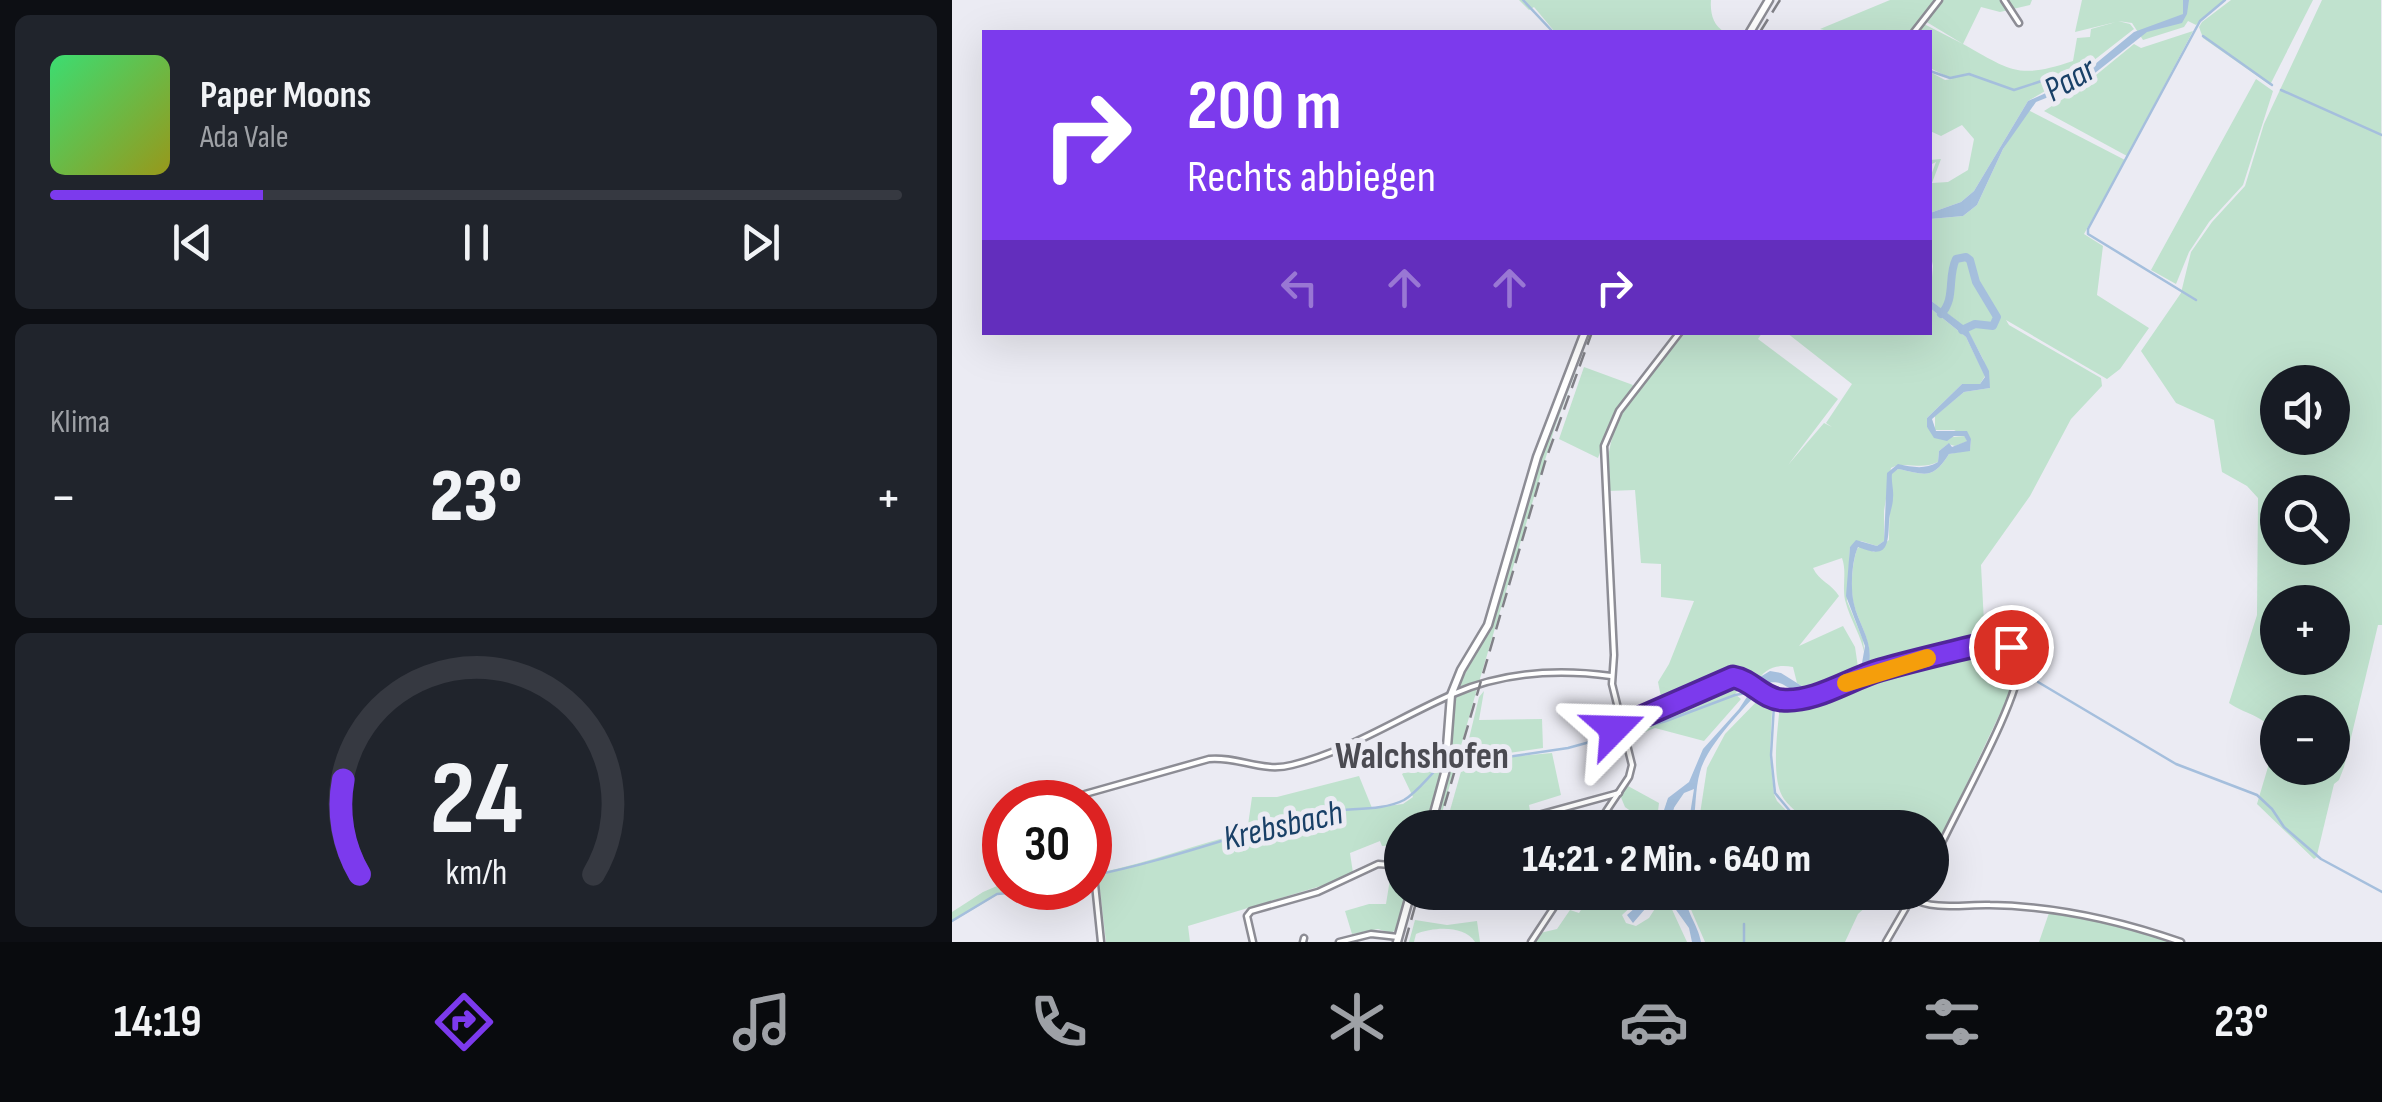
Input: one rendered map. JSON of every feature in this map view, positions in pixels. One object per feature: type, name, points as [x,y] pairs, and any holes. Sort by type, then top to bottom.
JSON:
[{"type":"street","points":[[1751,30],[1769,0]]},
{"type":"street","points":[[1916,30],[1939,0]]},
{"type":"street","points":[[2004,0],[2020,23]]},
{"type":"street","points":[[1434,810],[1445,766],[1451,695],[1488,625],[1542,442],[1585,335]]},
{"type":"street","points":[[1607,810],[1631,771],[1611,673],[1614,655],[1604,446],[1619,411],[1678,335]]},
{"type":"street","points":[[1582,710],[1589,733],[1624,729],[1728,678],[1750,682],[1776,699],[1798,699],[1881,670],[1998,641],[2011,647],[2020,666],[1984,760],[1949,830]]},
{"type":"street","points":[[1112,786],[1208,759],[1222,758],[1261,768],[1293,765],[1451,695],[1529,674],[1611,673]]},
{"type":"street","points":[[1556,810],[1618,793]]},
{"type":"street","points":[[1253,942],[1247,916],[1251,911],[1318,892],[1384,864]]},
{"type":"street","points":[[1949,904],[2065,912],[2181,942]]},
{"type":"street","points":[[1099,910],[1102,942]]},
{"type":"street","points":[[1339,942],[1370,934],[1398,940],[1406,910]]},
{"type":"street","points":[[1531,942],[1553,910]]},
{"type":"street","points":[[1886,942],[1904,910]]},
{"type":"green space","points":[[1519,0],[1711,0],[1713,19],[1723,30],[1553,30],[1534,7],[1529,10]]},
{"type":"green space","points":[[1890,0],[1935,0],[1911,30],[1820,29]]},
{"type":"green space","points":[[1941,0],[2032,0],[2030,5],[2000,12],[1981,7],[1963,44],[1925,21]]},
{"type":"green space","points":[[2082,0],[2224,0],[2196,25],[2188,21],[2184,27],[2143,40],[2132,23],[2118,21],[2134,29],[2084,68],[2028,101],[1974,191],[1961,202],[1932,212],[1932,183],[1948,182],[1968,170],[1974,139],[1962,125],[1941,136],[1932,132],[1932,73],[1952,79],[1932,69],[1932,30],[1918,30],[1924,24],[2004,66],[2039,70],[2073,61],[2077,38],[2090,37],[2091,29],[2116,22],[2075,32]]},
{"type":"green space","points":[[2231,0],[2313,0],[2270,85],[2203,38],[2199,27],[2202,22]]},
{"type":"green space","points":[[2322,0],[2381,0],[2382,625],[2378,625],[2350,742],[2350,695],[2260,695],[2260,719],[2229,703],[2257,615],[2258,498],[2247,486],[2222,472],[2214,420],[2176,403],[2141,351],[2181,293],[2191,252],[2245,186],[2264,124]]},
{"type":"green space","points":[[2193,31],[2127,156],[2044,111],[2079,89],[2134,44],[2141,48]]},
{"type":"green space","points":[[2256,79],[2273,91],[2243,185],[2209,222],[2189,252],[2176,284],[2151,270]]},
{"type":"green space","points":[[2028,110],[2125,160],[2084,234],[2103,246],[2097,295],[2149,328],[2120,369],[2107,379],[2006,320],[2101,378],[2102,386],[2071,419],[2030,496],[1981,565],[1985,642],[1864,673],[1869,648],[1852,592],[1857,549],[1860,546],[1874,552],[1889,540],[1891,474],[1898,469],[1933,472],[1949,454],[1970,450],[1971,439],[1954,430],[1935,430],[1935,416],[1964,392],[1990,388],[1983,359],[1967,329],[1932,302],[1932,219],[1963,216],[1977,205],[2003,149]]},
{"type":"green space","points":[[1941,159],[1932,183],[1936,162],[1932,164],[1932,160]]},
{"type":"green space","points":[[1932,310],[1966,337],[1985,376],[1980,384],[1962,384],[1927,418],[1927,427],[1942,438],[1964,436],[1968,441],[1955,446],[1948,444],[1939,451],[1938,462],[1931,465],[1891,468],[1884,541],[1877,546],[1861,541],[1850,547],[1847,601],[1863,640],[1865,657],[1845,600],[1842,558],[1813,568],[1839,596],[1799,646],[1843,626],[1855,647],[1858,667],[1804,687],[1797,683],[1793,667],[1771,668],[1756,684],[1745,675],[1730,674],[1663,707],[1658,682],[1694,601],[1661,597],[1661,564],[1641,563],[1635,490],[1608,491],[1611,443],[1628,404],[1683,335],[1761,335],[1758,339],[1838,399],[1788,465],[1824,423],[1832,427],[1826,423],[1852,384],[1790,335],[1932,335]]},
{"type":"green space","points":[[1587,341],[1554,430],[1479,682],[1458,687],[1491,626],[1550,428]]},
{"type":"green space","points":[[1584,367],[1633,385],[1611,422],[1598,458],[1559,439]]},
{"type":"green space","points":[[1999,644],[2015,656],[2013,686],[1949,821],[1949,810],[1795,810],[1784,799],[1776,766],[1780,704],[1824,696],[1874,676]]},
{"type":"green space","points":[[1730,680],[1745,683],[1735,694],[1741,699],[1704,741],[1655,728],[1629,738],[1626,727]]},
{"type":"green space","points":[[1477,689],[1443,810],[1439,810],[1451,764],[1454,698]]},
{"type":"green space","points":[[1484,691],[1479,720],[1542,719],[1543,748],[1474,758],[1467,747],[1479,697]]},
{"type":"green space","points":[[1759,699],[1772,710],[1770,754],[1774,794],[1786,810],[1701,810],[1707,768],[1725,734]]},
{"type":"green space","points":[[1443,747],[1431,810],[1384,810],[1384,846],[1380,841],[1350,853],[1353,873],[1341,880],[1188,926],[1190,942],[1106,942],[1102,910],[1112,910],[1112,870],[1247,832],[1252,797],[1277,797],[1359,776],[1372,808],[1403,804],[1413,797],[1402,774]]},
{"type":"green space","points":[[1552,753],[1561,795],[1529,805],[1530,810],[1450,810],[1464,761]]},
{"type":"green space","points":[[2263,785],[2334,785],[2317,855],[2283,825],[2317,857],[2314,859],[2257,804]]},
{"type":"green space","points":[[1628,786],[1659,803],[1658,810],[1629,810],[1620,795]]},
{"type":"green space","points":[[982,893],[982,904],[952,922],[952,912]]},
{"type":"green space","points":[[1384,904],[1384,910],[1402,910],[1397,929],[1391,933],[1378,929],[1352,934],[1345,911]]},
{"type":"green space","points":[[1570,910],[1627,910],[1622,915],[1626,923],[1636,926],[1654,910],[1672,910],[1687,942],[1534,942],[1540,933],[1557,929]]},
{"type":"green space","points":[[1691,910],[1862,910],[1845,942],[1705,942]]},
{"type":"green space","points":[[2049,913],[2104,923],[2173,942],[2039,942]]},
{"type":"green space","points":[[1415,920],[1447,925],[1477,921],[1480,942],[1456,930],[1440,929],[1416,934],[1414,942],[1409,942]]},
{"type":"water","points":[[2183,0],[2189,0],[2182,23],[2147,32],[2081,84],[2036,102],[2003,149],[1977,205],[1963,216],[1932,219],[1932,212],[1961,202],[1974,191],[2028,101],[2077,79],[2134,32],[2183,14]]},
{"type":"water","points":[[1932,302],[1967,328],[1989,371],[1990,388],[1964,392],[1932,419],[1936,431],[1967,431],[1970,451],[1949,454],[1933,472],[1898,469],[1892,474],[1893,501],[1886,544],[1875,552],[1858,547],[1853,597],[1868,642],[1868,667],[1812,691],[1766,683],[1704,761],[1695,810],[1691,810],[1694,789],[1684,793],[1672,810],[1664,810],[1668,798],[1689,782],[1703,749],[1739,709],[1760,677],[1770,671],[1781,673],[1805,688],[1862,663],[1865,646],[1846,596],[1850,547],[1856,540],[1877,546],[1884,541],[1887,473],[1898,464],[1933,465],[1938,462],[1939,451],[1949,443],[1952,447],[1967,441],[1964,436],[1947,441],[1934,438],[1927,418],[1962,384],[1980,384],[1985,377],[1966,337],[1932,310]]},
{"type":"water","points":[[1633,910],[1644,910],[1633,923],[1627,915]]},
{"type":"water","points":[[1676,910],[1689,910],[1701,942],[1692,942],[1689,928]]},
{"type":"waterway","points":[[1523,0],[1551,30]]},
{"type":"waterway","points":[[2196,300],[2088,234],[2088,229],[2200,21],[2225,0]]},
{"type":"waterway","points":[[2203,36],[2272,85]]},
{"type":"waterway","points":[[1932,72],[1950,78],[1969,74],[2014,90],[2054,77],[2064,86]]},
{"type":"waterway","points":[[2281,90],[2382,135]]},
{"type":"waterway","name":"Paar","points":[[1941,314],[1948,302],[1956,259],[1966,257],[1997,317],[1993,326],[1975,324],[1962,330]]},
{"type":"waterway","points":[[2038,682],[2176,764],[2257,795],[2284,827],[2321,859],[2382,892]]},
{"type":"waterway","name":"Krebsbach","points":[[1450,758],[1500,758],[1568,748],[1752,692]]},
{"type":"waterway","points":[[1757,697],[1774,705],[1771,755],[1775,793],[1789,810]]},
{"type":"waterway","name":"Krebsbach","points":[[1112,871],[1320,813],[1395,804],[1415,792],[1443,763]]},
{"type":"waterway","name":"Paar","points":[[1669,810],[1671,803]]},
{"type":"waterway","name":"Krebsbach","points":[[952,921],[982,903]]},
{"type":"waterway","points":[[1744,924],[1744,942]]},
{"type":"railway","points":[[1761,30],[1780,0]]},
{"type":"railway","points":[[1443,810],[1545,462],[1591,335]]},
{"type":"railway","points":[[1405,942],[1414,910]]},
{"type":"slow traffic","points":[[1846,683],[1927,658]]},
{"type":"district","name":"Walchshofen","points":[[1422,756]]},
{"type":"route","points":[[1614,729],[1733,677],[1750,682],[1770,697],[1791,700],[1881,670],[1987,643],[1998,641],[2011,647]]}]
